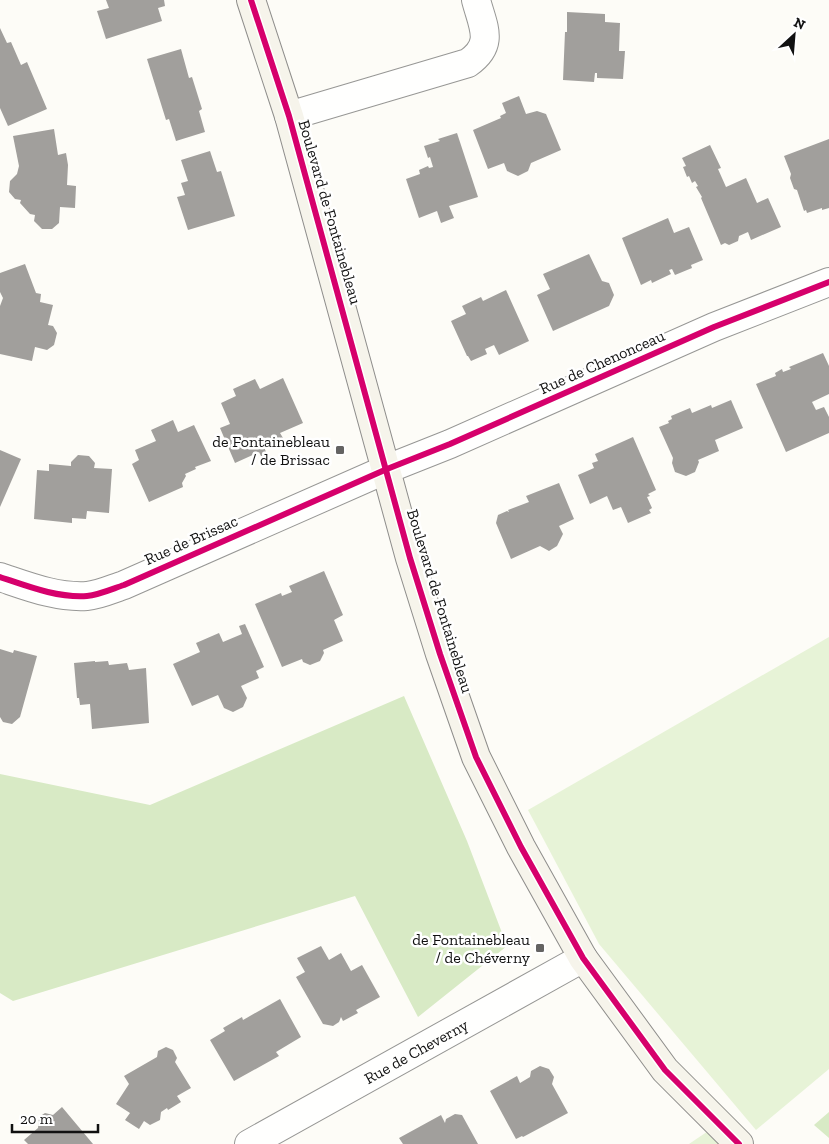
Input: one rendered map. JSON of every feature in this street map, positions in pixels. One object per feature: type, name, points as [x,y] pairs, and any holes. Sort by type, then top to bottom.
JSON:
[{"type":"street","name":"Boulevard de Fontainebleau","points":[[251,0],[289,116],[410,558],[440,654],[476,758],[521,847],[584,958],[665,1070],[739,1144]]},
{"type":"street","name":"Boulevard de Fontainebleau","points":[[289,116],[468,63],[479,56],[484,47],[485,34],[476,0]]},
{"type":"street","name":"Rue de Chenonceau","points":[[387,469],[450,444],[714,327],[829,282]]},
{"type":"street","name":"Rue de Brissac","points":[[0,577],[45,591],[72,595],[88,596],[103,592],[124,586],[387,469]]},
{"type":"street","name":"Rue de Cheverny","points":[[249,1144],[584,958]]},
{"type":"green space","points":[[829,637],[829,1069],[756,1130],[599,944],[528,810]]},
{"type":"green space","points":[[404,696],[467,841],[507,946],[418,1017],[355,896],[13,1001],[0,993],[0,774],[150,805]]},
{"type":"green space","points":[[829,1112],[829,1138],[814,1125]]},
{"type":"green space","points":[[723,1121],[752,1144],[689,1144]]},
{"type":"building","points":[[106,0],[164,0],[165,6],[158,8],[162,21],[106,39],[97,11],[109,8]]},
{"type":"building","points":[[567,12],[605,14],[605,22],[620,23],[619,51],[625,51],[623,79],[597,78],[597,73],[595,73],[594,82],[563,80]]},
{"type":"building","points":[[0,28],[7,43],[11,42],[21,65],[27,62],[47,109],[8,126],[0,108]]},
{"type":"building","points":[[181,49],[189,78],[192,77],[202,109],[199,111],[205,132],[176,141],[169,119],[166,120],[147,59]]},
{"type":"building","points":[[519,96],[526,114],[537,111],[546,114],[561,150],[531,163],[528,171],[518,176],[507,171],[504,163],[488,169],[473,130],[501,118],[500,116],[506,113],[502,103]]},
{"type":"building","points":[[54,129],[58,155],[66,153],[68,165],[67,185],[76,186],[75,208],[60,207],[59,223],[52,229],[42,229],[34,221],[35,215],[30,214],[20,203],[21,200],[15,199],[9,192],[10,181],[17,174],[19,166],[13,136]]},
{"type":"building","points":[[457,133],[478,197],[449,206],[454,218],[441,223],[437,211],[419,218],[406,179],[420,174],[419,170],[428,166],[429,168],[433,167],[424,146]]},
{"type":"building","points":[[829,139],[829,208],[822,210],[822,208],[807,213],[806,210],[804,211],[797,190],[794,189],[784,156]]},
{"type":"building","points":[[710,145],[721,168],[718,169],[726,187],[746,178],[757,203],[768,198],[781,227],[751,240],[748,232],[739,236],[738,241],[729,245],[725,243],[721,245],[702,197],[696,187],[698,186],[695,181],[692,183],[689,176],[687,177],[683,167],[686,166],[682,158]]},
{"type":"building","points":[[210,151],[217,172],[221,171],[235,216],[188,230],[177,197],[185,195],[181,183],[188,181],[181,160]]},
{"type":"building","points":[[668,218],[674,233],[689,227],[703,260],[691,265],[692,268],[675,275],[672,269],[669,270],[671,274],[652,283],[651,280],[641,285],[622,238]]},
{"type":"building","points":[[589,254],[602,281],[609,283],[614,295],[609,306],[553,331],[537,295],[550,289],[543,274]]},
{"type":"building","points":[[25,264],[36,293],[41,294],[40,302],[53,305],[48,325],[53,326],[57,333],[54,345],[47,350],[35,347],[32,361],[0,354],[0,306],[3,298],[0,292],[0,273]]},
{"type":"building","points":[[506,290],[529,341],[499,355],[494,345],[485,349],[487,354],[471,361],[451,321],[466,314],[462,306],[481,297],[483,301]]},
{"type":"building","points":[[823,353],[829,366],[829,394],[812,402],[816,410],[824,407],[829,417],[829,433],[786,452],[756,384],[776,376],[775,373],[782,369],[783,372],[791,369],[789,367]]},
{"type":"building","points":[[283,378],[303,423],[280,433],[283,438],[264,447],[270,462],[265,464],[259,452],[235,463],[220,428],[230,424],[221,403],[236,396],[233,389],[255,379],[260,389]]},
{"type":"building","points":[[731,400],[743,428],[715,440],[719,451],[698,460],[695,472],[686,476],[675,472],[672,463],[673,458],[659,427],[669,423],[668,421],[672,419],[671,416],[690,408],[692,413],[711,405],[712,408]]},
{"type":"building","points":[[173,420],[178,432],[194,425],[211,461],[195,467],[196,469],[185,474],[186,476],[182,483],[183,487],[149,502],[132,464],[139,460],[135,450],[156,441],[151,430]]},
{"type":"building","points":[[633,437],[656,490],[648,494],[650,496],[647,497],[652,508],[649,510],[651,513],[628,523],[621,507],[613,510],[607,496],[590,504],[578,475],[594,468],[592,463],[598,461],[595,454]]},
{"type":"building","points":[[0,450],[21,459],[0,507]]},
{"type":"building","points":[[78,455],[89,456],[95,463],[94,468],[112,469],[109,513],[87,511],[86,519],[72,518],[72,523],[34,519],[37,470],[49,471],[49,464],[71,466],[71,462]]},
{"type":"building","points":[[559,483],[574,519],[559,526],[563,534],[557,546],[549,551],[540,546],[511,559],[496,523],[498,515],[529,502],[526,496]]},
{"type":"building","points":[[324,571],[343,615],[334,620],[343,641],[323,650],[324,653],[320,661],[310,665],[303,662],[302,659],[282,667],[255,604],[281,593],[282,596],[292,592],[289,586]]},
{"type":"building","points":[[245,624],[264,667],[256,671],[259,678],[241,686],[247,698],[243,707],[233,712],[224,708],[218,695],[192,706],[173,664],[200,652],[196,643],[219,633],[223,642],[242,634],[239,626]]},
{"type":"building","points":[[0,649],[13,653],[14,650],[37,656],[20,717],[12,724],[3,722],[0,717]]},
{"type":"building","points":[[108,661],[109,665],[127,663],[129,670],[146,668],[149,723],[92,729],[90,704],[80,705],[79,698],[77,698],[74,663]]},
{"type":"building","points":[[321,946],[329,960],[341,953],[351,971],[362,965],[380,997],[356,1010],[358,1013],[343,1021],[341,1017],[339,1022],[333,1026],[323,1024],[296,977],[305,972],[297,958]]},
{"type":"building","points":[[280,999],[301,1037],[276,1052],[279,1056],[234,1081],[210,1040],[225,1031],[223,1028],[242,1017],[243,1020]]},
{"type":"building","points":[[166,1047],[173,1050],[177,1058],[175,1062],[191,1088],[177,1096],[181,1102],[161,1112],[160,1120],[150,1125],[144,1121],[139,1129],[125,1120],[130,1113],[116,1104],[129,1084],[124,1076],[157,1057],[158,1051]]},
{"type":"building","points":[[540,1066],[549,1069],[554,1077],[552,1084],[568,1113],[516,1139],[490,1091],[517,1076],[520,1083],[530,1077],[531,1071]]},
{"type":"building","points":[[62,1107],[93,1144],[28,1144],[24,1140],[38,1128],[39,1117],[45,1113],[53,1115]]},
{"type":"building","points":[[455,1114],[462,1115],[478,1144],[403,1144],[399,1138],[441,1115],[445,1123],[446,1119]]},
{"type":"cycle path","points":[[251,0],[289,116],[410,558],[440,654],[476,757],[521,847],[583,958],[665,1070],[739,1144]]},
{"type":"cycle path","points":[[0,577],[42,591],[65,595],[87,596],[110,590],[387,469],[450,444],[714,327],[829,282]]},
{"type":"place","name":"de Fontainebleau / de Brissac","points":[[340,450]]},
{"type":"place","name":"de Fontainebleau / de Chéverny","points":[[540,948]]}]
